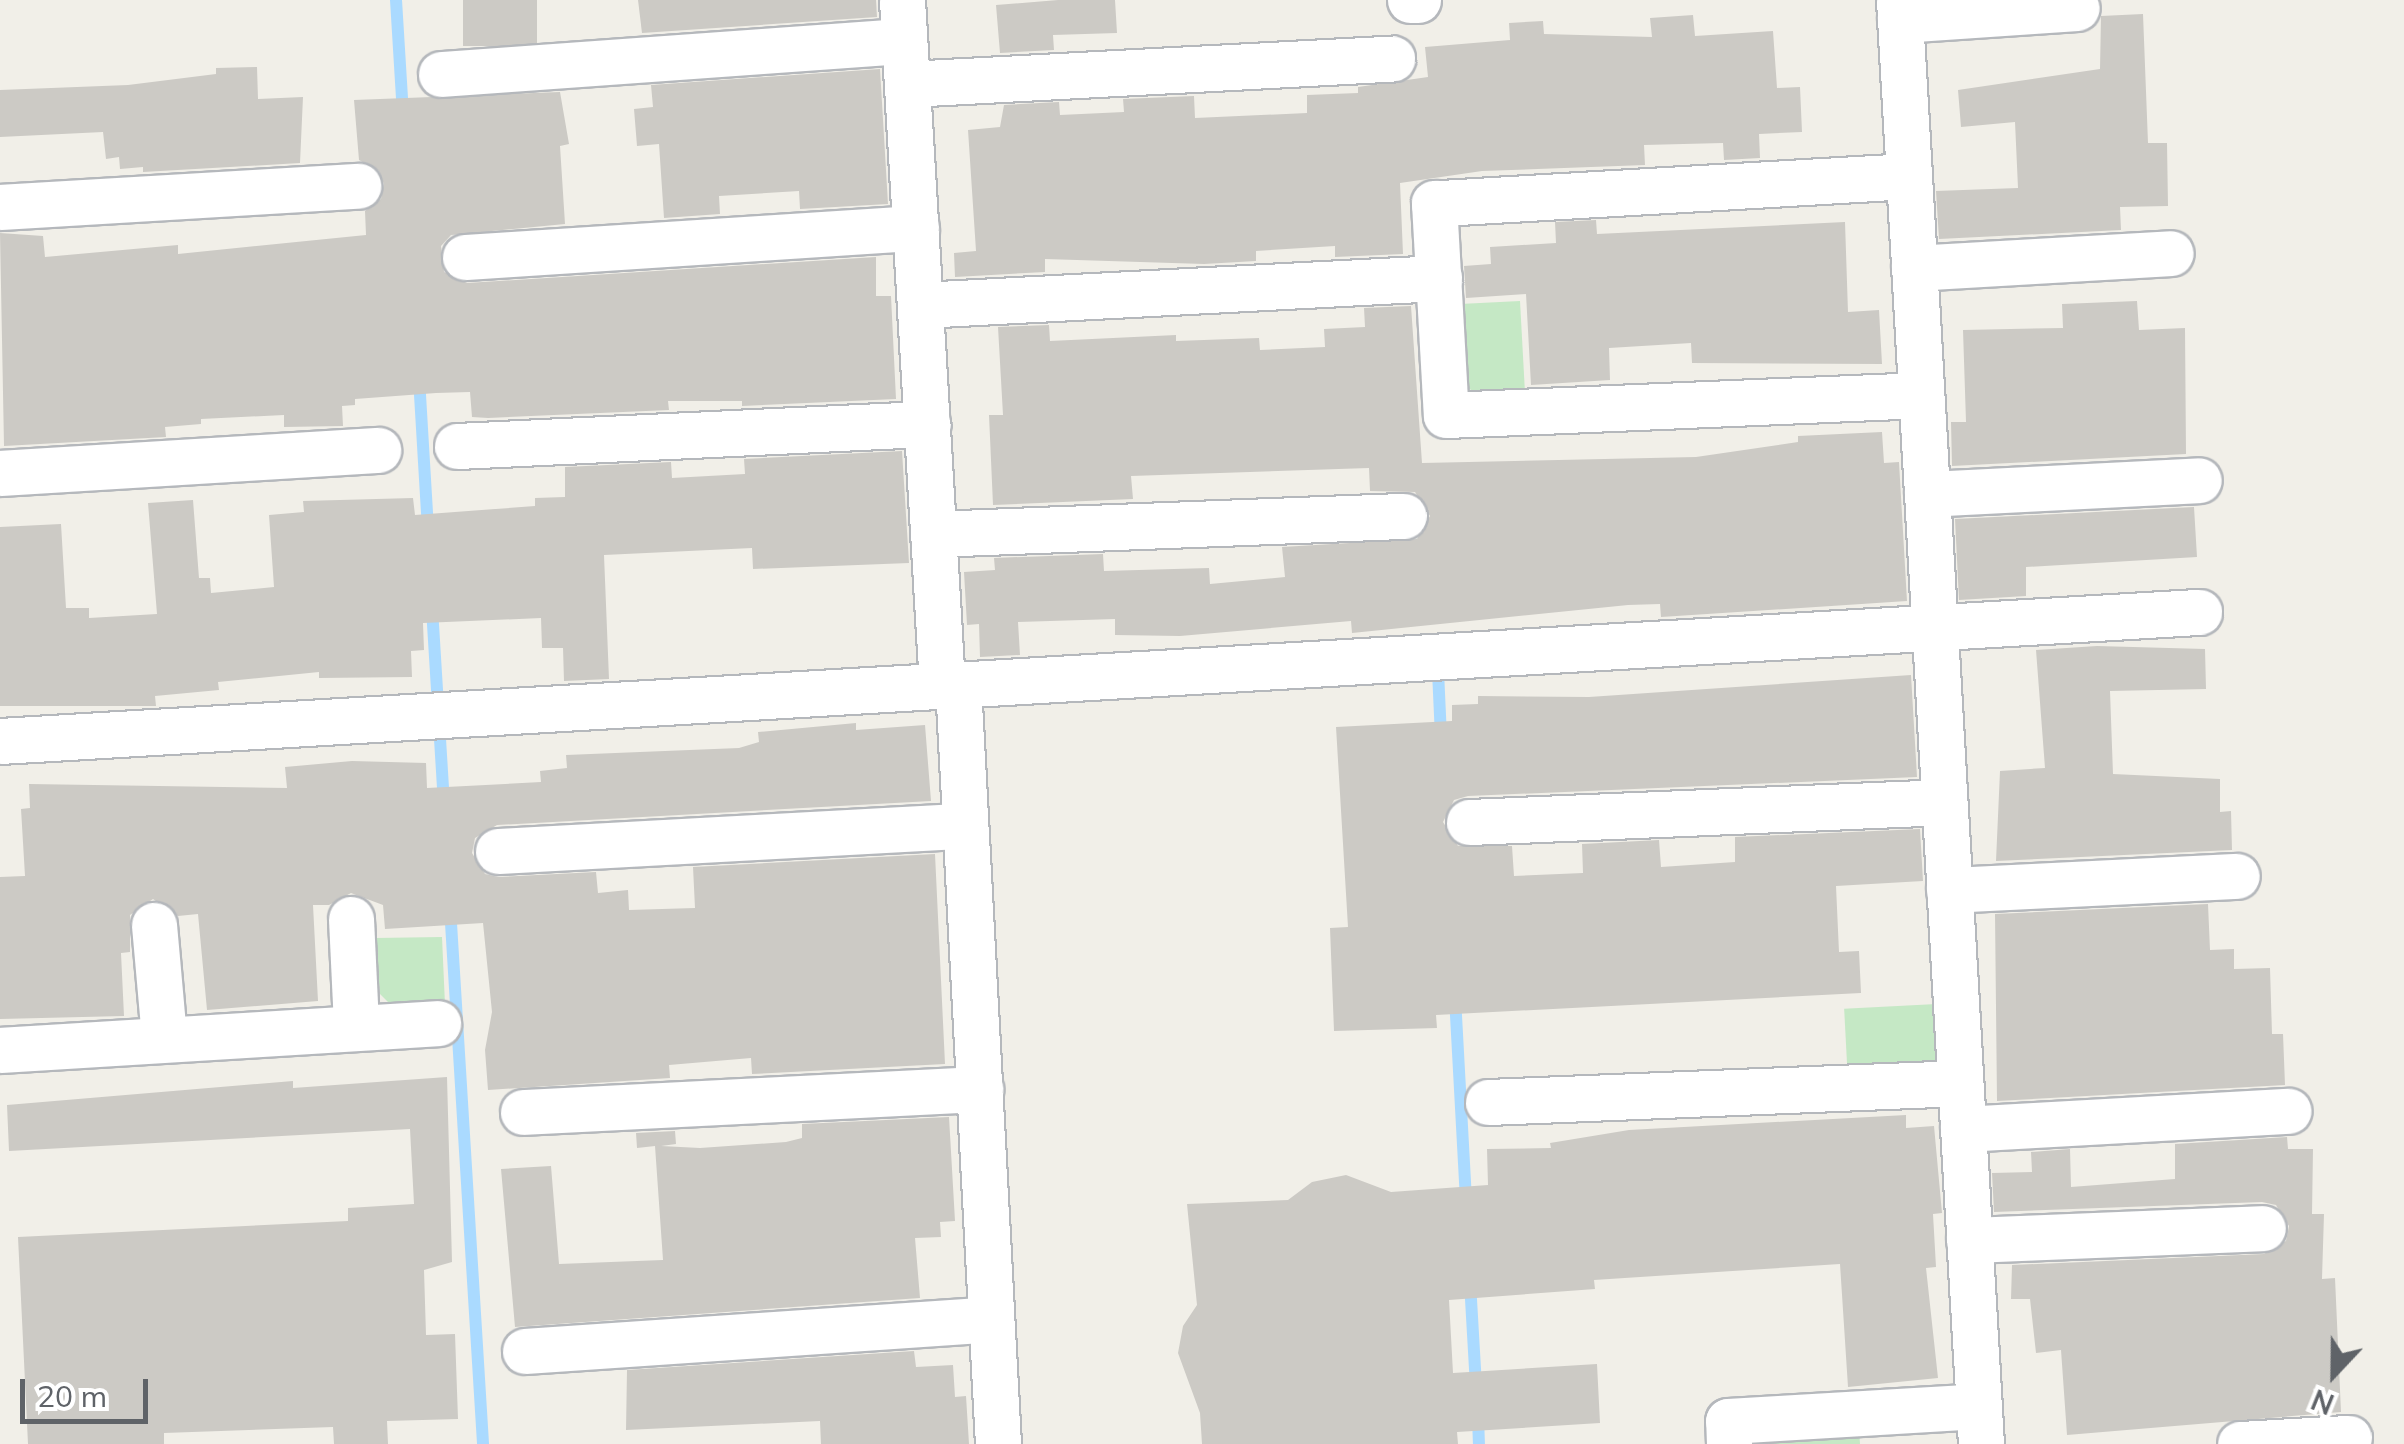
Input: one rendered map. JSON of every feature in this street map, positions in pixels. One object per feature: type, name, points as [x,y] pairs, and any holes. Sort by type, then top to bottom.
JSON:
[{"type":"street","points":[[1410,0],[1418,0]]},
{"type":"street","points":[[1729,1444],[1728,1421],[1980,1425],[1899,10],[2076,8]]},
{"type":"street","points":[[904,42],[934,534],[963,826],[998,1444]]},
{"type":"street","points":[[441,74],[904,42],[1392,58]]},
{"type":"street","points":[[1908,176],[1434,203],[1446,414],[1921,395]]},
{"type":"street","points":[[0,208],[358,186]]},
{"type":"street","points":[[465,257],[916,228]]},
{"type":"street","points":[[1914,268],[2171,254]]},
{"type":"street","points":[[920,305],[1438,278]]},
{"type":"street","points":[[457,446],[927,424]]},
{"type":"street","points":[[0,473],[378,450]]},
{"type":"street","points":[[1926,494],[2199,480]]},
{"type":"street","points":[[934,534],[1404,516]]},
{"type":"street","points":[[0,742],[1934,624],[2199,612]]},
{"type":"street","points":[[1469,822],[1944,802]]},
{"type":"street","points":[[498,851],[963,826]]},
{"type":"street","points":[[1949,890],[2236,876]]},
{"type":"street","points":[[351,919],[356,1027]]},
{"type":"street","points":[[154,925],[164,1038]]},
{"type":"street","points":[[0,1050],[438,1023]]},
{"type":"street","points":[[1488,1102],[1960,1083]]},
{"type":"street","points":[[523,1112],[980,1089]]},
{"type":"street","points":[[1962,1129],[2289,1112]]},
{"type":"street","points":[[1969,1240],[2263,1228]]},
{"type":"street","points":[[525,1352],[991,1319]]},
{"type":"street","points":[[2240,1444],[2349,1438]]},
{"type":"green space","points":[[1520,301],[1525,393],[1479,395],[1465,386],[1460,304]]},
{"type":"green space","points":[[442,937],[445,1005],[393,1007],[380,994],[375,938]]},
{"type":"green space","points":[[1956,1003],[1960,1083],[1848,1089],[1844,1009]]},
{"type":"green space","points":[[1859,1430],[1860,1444],[1759,1444],[1764,1437]]},
{"type":"building","points":[[463,0],[537,0],[537,46],[463,46]]},
{"type":"building","points":[[638,0],[876,0],[877,17],[642,33]]},
{"type":"building","points":[[1115,0],[1117,33],[1053,35],[1054,50],[1000,53],[996,5]]},
{"type":"building","points":[[2143,14],[2148,143],[2167,143],[2168,206],[2120,207],[2121,230],[1939,239],[1936,191],[2018,188],[2015,122],[1961,127],[1958,90],[2100,69],[2101,16]]},
{"type":"building","points":[[1693,15],[1695,36],[1773,31],[1777,88],[1800,87],[1802,132],[1759,134],[1760,158],[1724,160],[1723,143],[1644,145],[1645,165],[1482,171],[1400,183],[1403,254],[1335,257],[1335,246],[1256,251],[1256,261],[1204,264],[1045,259],[1045,272],[955,277],[954,253],[976,251],[968,130],[1000,127],[1004,105],[1059,102],[1060,115],[1124,112],[1123,99],[1194,96],[1195,118],[1307,113],[1307,95],[1358,93],[1358,87],[1428,77],[1425,47],[1510,40],[1509,23],[1543,21],[1544,34],[1652,37],[1650,18]]},
{"type":"building","points":[[257,67],[258,99],[303,97],[300,163],[143,172],[143,167],[120,169],[119,157],[106,159],[103,132],[0,137],[0,90],[128,85],[216,74],[216,68]]},
{"type":"building","points":[[880,69],[888,204],[800,209],[799,191],[719,196],[720,214],[664,218],[659,144],[637,146],[634,109],[653,107],[651,85]]},
{"type":"building","points":[[560,92],[569,144],[560,146],[565,224],[451,235],[441,246],[444,272],[467,283],[876,257],[876,296],[891,296],[896,399],[742,406],[742,401],[668,401],[669,410],[488,418],[472,417],[470,392],[436,393],[355,399],[355,405],[342,406],[343,426],[284,427],[284,415],[201,419],[201,424],[165,427],[166,437],[4,446],[0,233],[43,236],[45,257],[178,245],[178,254],[366,235],[365,211],[381,199],[384,184],[379,171],[359,160],[354,100]]},
{"type":"building","points":[[1596,220],[1597,234],[1845,222],[1848,312],[1879,310],[1882,364],[1692,363],[1691,343],[1609,348],[1610,380],[1531,385],[1526,294],[1466,298],[1464,266],[1491,264],[1490,247],[1556,243],[1555,222]]},
{"type":"building","points":[[2137,301],[2139,330],[2185,328],[2186,454],[1952,466],[1951,422],[1966,422],[1963,330],[2063,328],[2062,304]]},
{"type":"building","points":[[1411,306],[1422,463],[1696,457],[1798,442],[1798,436],[1882,432],[1884,463],[1899,462],[1907,601],[1661,617],[1660,604],[1628,605],[1352,633],[1351,621],[1180,636],[1115,635],[1115,619],[1018,622],[1020,655],[980,657],[979,624],[967,625],[964,572],[995,570],[994,558],[1103,554],[1104,571],[1209,568],[1210,584],[1285,577],[1282,547],[1417,539],[1430,516],[1415,492],[1370,491],[1369,468],[1131,476],[1133,499],[993,505],[989,415],[1003,415],[998,327],[1049,325],[1050,341],[1176,335],[1176,341],[1259,338],[1260,350],[1325,347],[1324,329],[1365,327],[1364,308]]},
{"type":"building","points":[[902,451],[909,563],[753,569],[752,548],[604,555],[609,679],[564,681],[563,648],[542,648],[541,618],[423,623],[424,650],[411,651],[412,677],[319,678],[319,672],[218,682],[219,690],[155,696],[156,706],[0,706],[0,527],[61,524],[66,608],[89,608],[89,618],[157,614],[148,503],[193,500],[199,578],[210,578],[211,593],[274,587],[269,515],[304,512],[303,501],[413,498],[415,515],[535,506],[535,498],[565,497],[565,467],[671,462],[672,478],[745,474],[744,459]]},
{"type":"building","points":[[2194,507],[2197,557],[2026,567],[2026,596],[1959,600],[1955,519]]},
{"type":"building","points":[[2097,646],[2205,649],[2206,689],[2110,691],[2113,774],[2220,779],[2220,812],[2231,811],[2232,850],[1996,861],[2000,771],[2045,768],[2036,650]]},
{"type":"building","points":[[1911,675],[1917,777],[1468,796],[1454,800],[1443,822],[1458,846],[1512,846],[1514,876],[1583,873],[1582,844],[1659,840],[1661,867],[1735,862],[1735,837],[1920,829],[1923,881],[1836,886],[1839,952],[1859,951],[1861,993],[1436,1015],[1437,1028],[1334,1031],[1330,928],[1348,927],[1336,727],[1452,721],[1452,705],[1478,704],[1478,696],[1589,697]]},
{"type":"building","points":[[856,723],[856,730],[925,725],[931,801],[497,825],[475,838],[472,853],[485,874],[498,877],[596,872],[598,893],[628,890],[629,910],[695,908],[693,867],[935,854],[945,1064],[752,1074],[751,1058],[669,1065],[670,1078],[488,1090],[485,1050],[492,1012],[483,923],[385,929],[383,905],[351,893],[329,905],[313,905],[318,1001],[207,1010],[198,914],[178,916],[153,899],[130,915],[130,952],[121,953],[124,1016],[0,1019],[0,877],[25,876],[21,809],[30,808],[29,784],[287,788],[285,767],[352,761],[426,763],[427,788],[541,782],[540,771],[567,768],[566,755],[739,748],[759,742],[758,732]]},
{"type":"building","points":[[2208,904],[2210,950],[2234,949],[2234,969],[2270,968],[2272,1034],[2283,1034],[2285,1085],[1997,1101],[1995,914]]},
{"type":"building","points":[[447,1077],[452,1262],[424,1270],[426,1335],[455,1334],[458,1419],[387,1421],[388,1444],[334,1444],[333,1427],[164,1433],[164,1444],[28,1444],[18,1237],[348,1221],[348,1208],[414,1204],[410,1129],[9,1151],[7,1105],[293,1081],[293,1088]]},
{"type":"building","points":[[1906,1115],[1906,1128],[1934,1126],[1942,1213],[1933,1214],[1936,1267],[1926,1268],[1938,1378],[1848,1387],[1840,1264],[1594,1280],[1595,1289],[1449,1300],[1453,1373],[1597,1364],[1600,1423],[1457,1432],[1458,1444],[1202,1444],[1200,1413],[1178,1353],[1183,1326],[1197,1305],[1187,1204],[1288,1200],[1312,1182],[1346,1175],[1391,1192],[1488,1185],[1487,1149],[1551,1148],[1550,1143],[1629,1130]]},
{"type":"building","points":[[949,1117],[955,1221],[940,1222],[941,1237],[915,1238],[920,1298],[515,1327],[501,1169],[551,1166],[559,1264],[663,1260],[655,1146],[637,1148],[636,1133],[675,1131],[676,1144],[661,1146],[700,1148],[786,1142],[802,1138],[802,1124]]},
{"type":"building","points":[[2287,1137],[2288,1149],[2313,1149],[2312,1214],[2324,1214],[2322,1279],[2335,1278],[2341,1412],[2067,1435],[2061,1350],[2036,1353],[2030,1299],[2011,1299],[2012,1265],[2264,1254],[2286,1241],[2289,1226],[2276,1205],[2262,1202],[1994,1212],[1992,1173],[2032,1172],[2031,1152],[2070,1149],[2071,1187],[2175,1179],[2175,1144]]},
{"type":"building","points":[[914,1351],[916,1367],[953,1365],[955,1397],[966,1396],[969,1444],[821,1444],[820,1421],[626,1430],[627,1370]]},
{"type":"waterway","points":[[396,0],[403,114]]},
{"type":"waterway","points":[[419,378],[428,528]]},
{"type":"waterway","points":[[432,608],[444,803]]},
{"type":"waterway","points":[[1438,671],[1441,738]]},
{"type":"waterway","points":[[450,907],[483,1444]]},
{"type":"waterway","points":[[1455,997],[1466,1202]]},
{"type":"waterway","points":[[1470,1282],[1476,1387]]},
{"type":"waterway","points":[[1478,1417],[1479,1444]]}]
